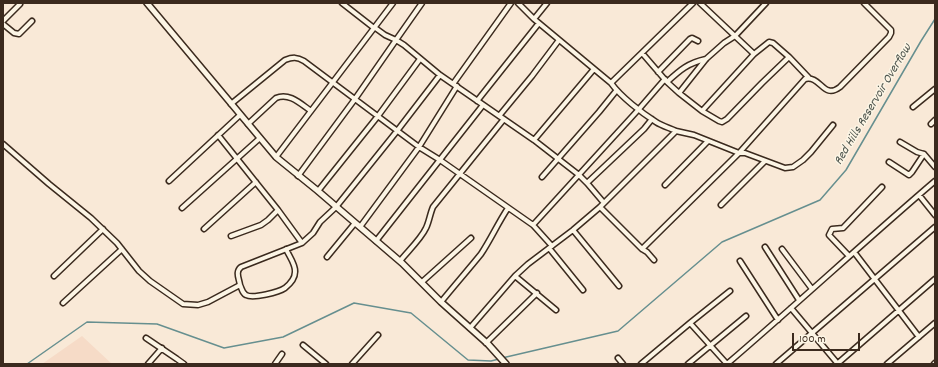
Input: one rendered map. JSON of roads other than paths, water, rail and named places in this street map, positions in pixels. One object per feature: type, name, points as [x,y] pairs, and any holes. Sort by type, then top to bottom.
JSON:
[{"type":"street","points":[[147,3],[276,158],[318,191],[400,261],[506,364]]},
{"type":"street","points":[[342,3],[374,28],[396,40],[440,75],[534,140],[579,175],[604,203]]},
{"type":"street","points":[[276,158],[393,3]]},
{"type":"street","points":[[298,176],[355,99],[422,3]]},
{"type":"street","points":[[360,228],[419,147],[455,85],[511,3]]},
{"type":"street","points":[[518,3],[534,19],[611,83],[616,91],[657,122],[676,131],[694,135],[739,153],[745,153],[785,168],[794,167],[803,160],[833,125]]},
{"type":"street","points":[[534,19],[548,3]]},
{"type":"street","points":[[611,83],[693,3]]},
{"type":"street","points":[[700,3],[754,54]]},
{"type":"street","points":[[679,93],[706,59],[724,43],[735,36],[766,3]]},
{"type":"street","points":[[702,110],[754,54],[768,42],[771,42],[789,57],[809,78],[831,92],[835,91],[891,33],[891,30],[864,3]]},
{"type":"street","points":[[20,4],[3,23],[14,33],[19,34],[32,21]]},
{"type":"street","points":[[477,101],[539,23]]},
{"type":"street","points":[[658,72],[690,39],[692,38],[698,41]]},
{"type":"street","points":[[499,116],[559,40]]},
{"type":"street","points":[[642,53],[679,93],[702,110],[722,122],[725,121],[762,82],[789,57]]},
{"type":"street","points":[[231,104],[285,60],[295,57],[300,58],[419,147],[460,173],[533,225],[583,290]]},
{"type":"street","points":[[318,191],[378,116],[420,59]]},
{"type":"street","points":[[533,225],[666,80],[684,67],[706,59]]},
{"type":"street","points":[[534,140],[594,69]]},
{"type":"street","points":[[286,249],[294,266],[295,272],[294,279],[290,284],[284,288],[257,297],[245,295],[240,285],[237,273],[238,270],[241,267],[286,249],[302,243],[313,234],[320,222],[336,207],[440,75]]},
{"type":"street","points":[[642,249],[739,153],[798,85],[804,79],[809,78]]},
{"type":"street","points":[[913,108],[935,89]]},
{"type":"street","points":[[542,177],[616,91]]},
{"type":"street","points":[[248,124],[276,98],[281,96],[292,98],[311,111]]},
{"type":"street","points":[[376,241],[483,105]]},
{"type":"street","points":[[169,181],[240,115]]},
{"type":"street","points":[[587,183],[644,129],[652,118]]},
{"type":"street","points":[[400,261],[424,232],[433,207],[504,119]]},
{"type":"street","points":[[931,124],[935,120]]},
{"type":"street","points":[[470,328],[515,276],[600,207],[676,131]]},
{"type":"street","points":[[218,135],[278,210],[302,243]]},
{"type":"street","points":[[182,208],[260,138]]},
{"type":"street","points":[[665,185],[708,141]]},
{"type":"street","points":[[900,142],[917,152],[924,154],[935,167]]},
{"type":"street","points":[[3,144],[103,229],[117,243],[139,271],[150,281],[183,304],[198,305],[208,302],[240,285]]},
{"type":"street","points":[[889,162],[909,175],[924,154]]},
{"type":"street","points":[[721,205],[765,160]]},
{"type":"street","points":[[690,323],[727,364],[935,181]]},
{"type":"street","points":[[204,229],[256,182]]},
{"type":"street","points":[[849,256],[829,235],[832,229],[843,228],[882,187]]},
{"type":"street","points":[[918,195],[935,215]]},
{"type":"street","points":[[600,207],[654,260]]},
{"type":"street","points":[[441,302],[488,243],[508,208]]},
{"type":"street","points":[[231,236],[261,225],[278,210]]},
{"type":"street","points":[[327,257],[355,223]]},
{"type":"street","points":[[776,364],[935,226]]},
{"type":"street","points":[[54,276],[103,229]]},
{"type":"street","points":[[573,230],[619,286]]},
{"type":"street","points":[[422,282],[471,238]]},
{"type":"street","points":[[765,247],[799,300]]},
{"type":"street","points":[[62,303],[122,249]]},
{"type":"street","points":[[782,249],[812,289]]},
{"type":"street","points":[[854,252],[919,337]]},
{"type":"street","points":[[740,261],[778,320]]},
{"type":"street","points":[[515,276],[556,310]]},
{"type":"street","points":[[791,308],[837,364],[935,279]]},
{"type":"street","points":[[641,364],[730,290]]},
{"type":"street","points":[[487,344],[537,293]]},
{"type":"street","points":[[688,364],[746,316]]},
{"type":"street","points":[[887,364],[935,323]]},
{"type":"street","points":[[352,364],[378,335]]},
{"type":"street","points":[[146,338],[184,364]]},
{"type":"street","points":[[303,345],[326,364]]},
{"type":"street","points":[[148,364],[162,348]]},
{"type":"street","points":[[275,364],[282,354]]},
{"type":"street","points":[[618,358],[623,364]]},
{"type":"waterway","name":"Red Hills Reservoir Overflow","points":[[502,358],[618,331],[722,242],[820,200],[846,170],[935,19]]},
{"type":"waterway","name":"Red Hills Reservoir Overflow","points":[[27,364],[87,322],[157,324],[224,348],[283,337],[354,303],[411,313],[468,360],[491,361],[499,359]]}]
